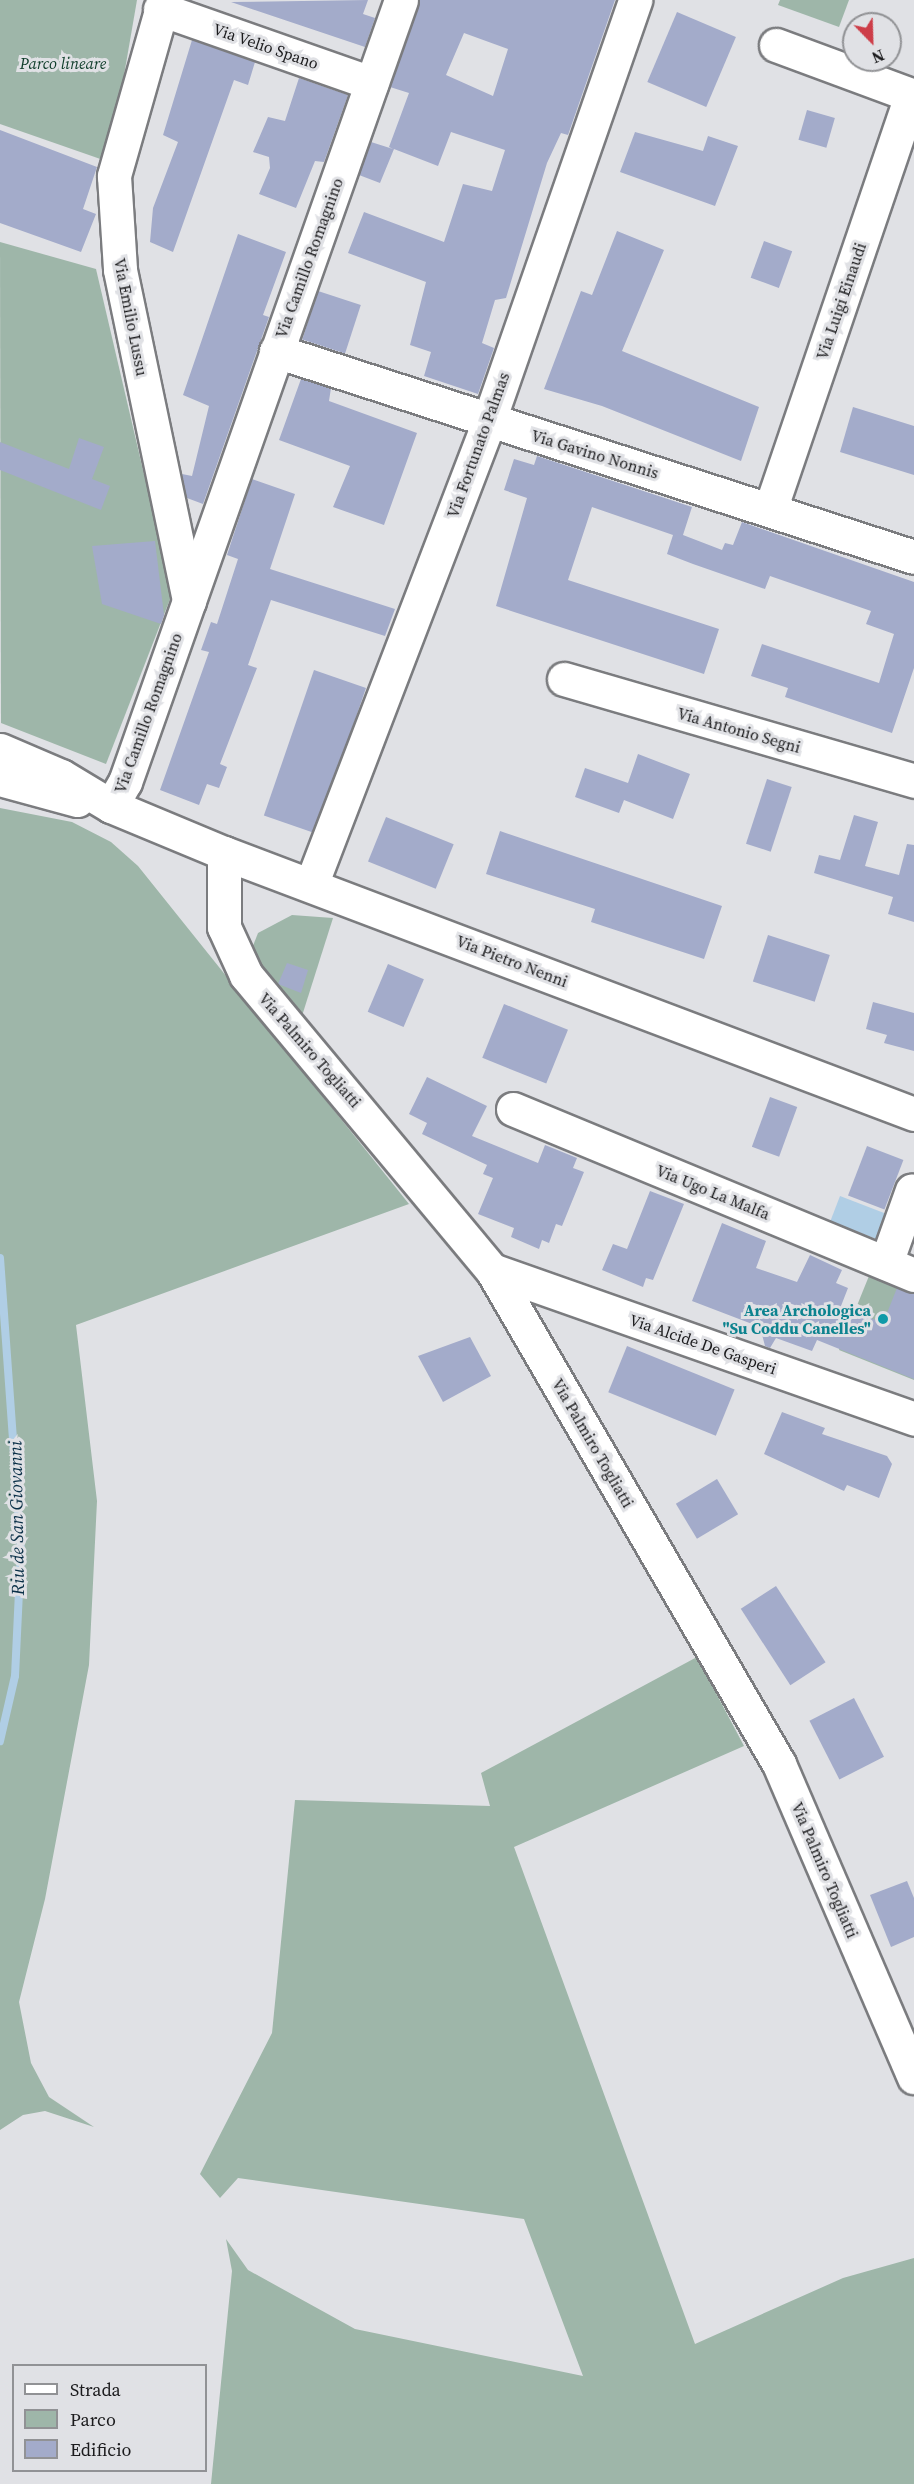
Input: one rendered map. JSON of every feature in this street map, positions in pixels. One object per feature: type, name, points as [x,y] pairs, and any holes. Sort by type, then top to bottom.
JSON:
[{"type":"street","name":"Via Camillo Romagnino","points":[[111,806],[122,791],[400,0]]},
{"type":"street","name":"Via Fortunato Palmas","points":[[311,885],[488,423],[635,0]]},
{"type":"street","name":"Via Velio Spano","points":[[162,5],[371,83]]},
{"type":"street","name":"Via Emilio Lussu","points":[[162,5],[114,176],[120,270],[189,601]]},
{"type":"street","name":"Via Luigi Einaudi","points":[[771,507],[913,95],[776,45]]},
{"type":"street","name":"Via Gavino Nonnis","points":[[276,351],[488,423],[771,507],[914,557]]},
{"type":"street","points":[[169,506],[218,517]]},
{"type":"street","name":"Via Antonio Segni","points":[[564,679],[914,781]]},
{"type":"street","name":"Via Pietro Nenni","points":[[0,750],[61,776],[111,806],[224,853],[914,1114]]},
{"type":"street","name":"Via Pietro Nenni","points":[[0,779],[111,806]]},
{"type":"street","name":"Via Palmiro Togliatti","points":[[224,853],[224,927],[246,975],[492,1270],[779,1764],[914,2077]]},
{"type":"street","name":"Via Ugo La Malfa","points":[[513,1109],[900,1269]]},
{"type":"street","points":[[900,1269],[912,1190]]},
{"type":"street","name":"Via Alcide De Gasperi","points":[[492,1270],[914,1419]]},
{"type":"green space","name":"Parco lineare","points":[[0,0],[137,0],[109,162],[0,124]]},
{"type":"green space","points":[[780,0],[849,0],[845,12],[842,12],[839,27],[778,5]]},
{"type":"green space","points":[[0,242],[96,269],[172,594],[106,764],[1,723]]},
{"type":"green space","points":[[0,808],[72,822],[111,842],[138,866],[409,1204],[76,1325],[97,1501],[89,1665],[45,1899],[19,2002],[31,2063],[49,2097],[94,2127],[45,2111],[23,2115],[0,2130]]},
{"type":"green space","points":[[292,915],[333,918],[301,1019],[249,956],[258,933]]},
{"type":"green space","name":"Area Archologica \"Su Coddu Canelles\"","points":[[871,1271],[914,1289],[914,1380],[839,1350]]},
{"type":"green space","points":[[697,1657],[744,1746],[514,1847],[695,2344],[843,2278],[914,2258],[914,2484],[211,2484],[232,2271],[226,2239],[248,2270],[355,2329],[583,2376],[524,2219],[238,2178],[220,2198],[200,2174],[272,2033],[295,1800],[490,1806],[481,1773]]},
{"type":"water","points":[[840,1196],[887,1214],[877,1239],[830,1221]]},
{"type":"building","points":[[368,0],[363,14],[375,18],[365,47],[231,2]]},
{"type":"building","points":[[420,0],[615,0],[568,135],[561,133],[547,163],[506,298],[495,300],[482,343],[494,348],[478,394],[424,376],[431,352],[410,345],[426,282],[348,253],[364,212],[444,242],[463,184],[492,191],[505,150],[451,132],[438,166],[394,149],[380,183],[359,175],[371,142],[393,149],[389,147],[409,93],[390,87]],"holes":[[[464,33],[508,49],[493,96],[446,75]]]},
{"type":"building","points":[[677,12],[736,37],[706,107],[647,82]]},
{"type":"building","points":[[192,40],[255,62],[248,85],[234,80],[173,252],[150,242],[153,208],[178,142],[163,135]]},
{"type":"building","points":[[299,78],[348,95],[324,162],[315,161],[296,208],[259,194],[270,168],[269,157],[253,152],[268,117],[285,121]]},
{"type":"building","points":[[807,110],[835,118],[826,148],[798,140]]},
{"type":"building","points":[[0,130],[97,167],[83,209],[96,214],[81,252],[0,223]]},
{"type":"building","points":[[635,132],[703,151],[708,136],[738,146],[715,206],[620,172]]},
{"type":"building","points":[[617,231],[664,250],[622,351],[759,407],[741,461],[602,406],[544,389],[581,291],[592,295]]},
{"type":"building","points":[[238,234],[286,252],[263,315],[269,317],[203,504],[187,498],[182,474],[192,476],[209,406],[183,395]]},
{"type":"building","points":[[764,241],[792,251],[779,288],[751,278]]},
{"type":"building","points":[[318,291],[361,305],[345,353],[302,340]]},
{"type":"building","points":[[301,379],[331,388],[329,401],[417,433],[384,525],[333,507],[350,466],[279,440]]},
{"type":"building","points":[[853,407],[914,426],[914,475],[840,452]]},
{"type":"building","points":[[79,438],[104,447],[92,479],[110,486],[101,510],[0,470],[0,442],[69,469]]},
{"type":"building","points":[[537,456],[692,507],[683,535],[722,550],[725,543],[733,545],[742,522],[914,582],[914,668],[892,733],[785,697],[788,688],[751,676],[762,644],[879,683],[894,634],[866,624],[871,611],[770,576],[765,589],[693,564],[667,554],[673,535],[592,507],[568,580],[719,629],[704,674],[496,606],[527,498],[504,490],[514,459],[534,465]]},
{"type":"building","points":[[252,479],[295,494],[270,569],[395,609],[385,636],[271,600],[248,665],[257,668],[220,764],[227,767],[219,788],[207,784],[199,805],[160,790],[209,652],[201,650],[211,622],[217,624],[238,559],[227,555]]},
{"type":"building","points":[[155,541],[164,615],[161,624],[102,604],[92,546]]},
{"type":"building","points":[[314,670],[366,688],[316,834],[264,816]]},
{"type":"building","points":[[638,754],[690,774],[673,819],[624,800],[619,813],[575,797],[585,768],[628,783]]},
{"type":"building","points":[[767,779],[792,787],[771,852],[746,844]]},
{"type":"building","points":[[854,815],[878,822],[865,866],[899,875],[907,844],[914,845],[914,922],[888,914],[893,897],[814,873],[819,855],[840,860]]},
{"type":"building","points":[[386,817],[454,844],[436,889],[368,862]]},
{"type":"building","points":[[500,831],[722,906],[704,959],[591,922],[595,909],[486,874]]},
{"type":"building","points":[[768,935],[830,955],[815,1002],[753,982]]},
{"type":"building","points":[[287,963],[308,970],[301,993],[278,984]]},
{"type":"building","points":[[388,964],[424,979],[404,1027],[368,1012]]},
{"type":"building","points":[[873,1002],[914,1013],[914,1051],[884,1043],[887,1035],[866,1029]]},
{"type":"building","points":[[504,1004],[568,1030],[546,1084],[482,1058]]},
{"type":"building","points":[[427,1077],[487,1106],[472,1136],[538,1163],[545,1145],[577,1158],[573,1168],[584,1172],[562,1226],[556,1224],[549,1243],[542,1240],[539,1249],[511,1237],[514,1228],[478,1214],[493,1178],[483,1174],[487,1165],[422,1134],[427,1123],[409,1114]]},
{"type":"building","points":[[770,1097],[797,1107],[779,1157],[752,1147]]},
{"type":"building","points":[[867,1146],[903,1160],[884,1209],[848,1195]]},
{"type":"building","points":[[650,1191],[684,1204],[653,1280],[646,1278],[643,1287],[602,1270],[613,1244],[627,1249]]},
{"type":"building","points":[[722,1223],[766,1241],[756,1268],[797,1282],[810,1255],[842,1270],[836,1283],[848,1288],[841,1306],[883,1323],[897,1288],[914,1293],[914,1379],[817,1340],[812,1351],[776,1338],[770,1348],[765,1346],[760,1327],[692,1301]]},
{"type":"building","points":[[470,1337],[491,1376],[443,1402],[418,1356]]},
{"type":"building","points":[[627,1346],[735,1389],[716,1436],[608,1392]]},
{"type":"building","points":[[782,1412],[825,1428],[822,1434],[887,1456],[892,1464],[879,1498],[847,1485],[844,1491],[764,1454]]},
{"type":"building","points":[[717,1479],[738,1514],[697,1539],[676,1504]]},
{"type":"building","points":[[776,1586],[826,1662],[790,1685],[741,1609]]},
{"type":"building","points":[[854,1698],[884,1757],[839,1780],[809,1721]]},
{"type":"building","points":[[907,1881],[914,1898],[914,1937],[891,1947],[870,1895]]},
{"type":"waterway","name":"Riu de San Giovanni","points":[[0,1258],[21,1549],[15,1676],[0,1741]]},
{"type":"place","name":"Area Archologica \"Su Coddu Canelles\"","points":[[883,1319]]}]
